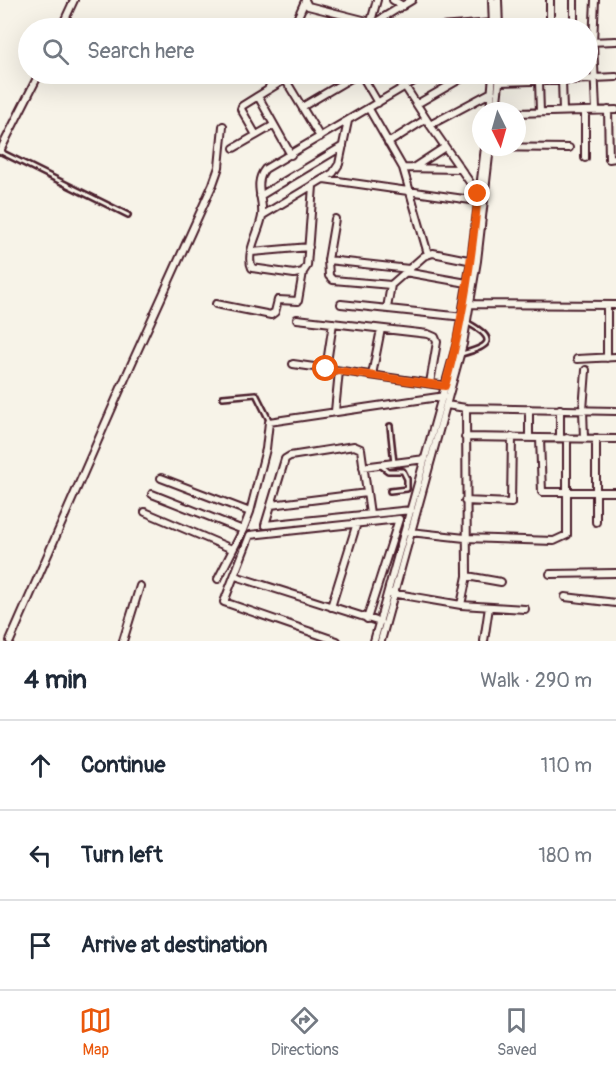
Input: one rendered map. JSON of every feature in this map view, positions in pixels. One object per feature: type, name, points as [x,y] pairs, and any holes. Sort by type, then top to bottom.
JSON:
[{"type":"street","points":[[66,18],[74,0]]},
{"type":"street","points":[[305,0],[308,6],[345,18]]},
{"type":"street","points":[[297,18],[305,0]]},
{"type":"street","points":[[371,18],[377,0]]},
{"type":"street","points":[[393,0],[403,6]]},
{"type":"street","points":[[383,18],[412,0]]},
{"type":"street","points":[[492,0],[493,18]]},
{"type":"street","points":[[498,0],[499,18]]},
{"type":"street","points":[[550,0],[550,18]]},
{"type":"street","points":[[574,0],[574,18]]},
{"type":"street","points":[[593,18],[595,0]]},
{"type":"street","points":[[598,42],[616,41]]},
{"type":"street","points":[[598,78],[616,76]]},
{"type":"street","points":[[0,151],[34,84]]},
{"type":"street","points":[[267,90],[270,84]]},
{"type":"street","points":[[256,135],[241,109],[242,106],[277,84]]},
{"type":"street","points":[[288,84],[320,137]]},
{"type":"street","points":[[302,107],[342,84]]},
{"type":"street","points":[[366,84],[378,103]]},
{"type":"street","points":[[303,272],[294,274],[252,268],[250,264],[262,215],[259,186],[261,174],[265,169],[408,84]]},
{"type":"street","points":[[417,104],[452,84]]},
{"type":"street","points":[[491,102],[492,84]]},
{"type":"street","points":[[497,102],[500,84]]},
{"type":"street","points":[[539,84],[540,112]]},
{"type":"street","points":[[562,84],[563,111]]},
{"type":"street","points":[[594,84],[596,110]]},
{"type":"street","points":[[405,86],[478,194]]},
{"type":"street","points":[[388,143],[492,92]]},
{"type":"street","points":[[258,96],[291,154]]},
{"type":"street","points":[[369,109],[403,168],[428,254]]},
{"type":"street","points":[[608,110],[609,159],[616,158]]},
{"type":"street","points":[[526,113],[616,110]]},
{"type":"street","points":[[585,111],[585,159]]},
{"type":"street","points":[[262,215],[313,186],[337,168],[348,121]]},
{"type":"street","points":[[234,148],[274,125]]},
{"type":"street","points":[[10,641],[213,184],[219,168],[223,126]]},
{"type":"street","points":[[261,196],[343,146]]},
{"type":"street","points":[[412,168],[445,147]]},
{"type":"street","points":[[526,147],[569,148]]},
{"type":"street","points":[[448,386],[457,343],[470,304],[478,194],[484,156]]},
{"type":"street","points":[[381,641],[390,593],[420,477],[460,354],[467,283],[474,261],[489,156]]},
{"type":"street","points":[[403,168],[460,169]]},
{"type":"street","points":[[324,179],[478,201]]},
{"type":"street","points":[[216,304],[271,315],[275,312],[278,300],[298,301],[303,272],[307,266],[313,186]]},
{"type":"street","points":[[335,219],[328,260],[328,272],[333,280],[391,285]]},
{"type":"street","points":[[252,252],[309,248]]},
{"type":"street","points":[[387,308],[391,285],[428,254],[474,261]]},
{"type":"street","points":[[328,260],[407,270],[467,283]]},
{"type":"street","points":[[341,304],[465,319]]},
{"type":"street","points":[[470,304],[616,305]]},
{"type":"street","points":[[607,305],[607,358]]},
{"type":"street","points":[[297,319],[429,334],[435,337],[437,342],[430,383]]},
{"type":"street","points":[[326,369],[333,323]]},
{"type":"street","points":[[372,375],[381,329]]},
{"type":"street","points":[[577,359],[616,357]]},
{"type":"street","points":[[293,364],[448,386]]},
{"type":"street","points":[[584,438],[583,410],[586,370]]},
{"type":"street","points":[[335,411],[339,371]]},
{"type":"street","points":[[218,579],[250,512],[266,449],[269,422],[445,396]]},
{"type":"street","points":[[374,641],[410,532],[446,405],[445,396]]},
{"type":"street","points":[[446,405],[466,408],[616,411]]},
{"type":"street","points":[[461,605],[467,576],[466,408]]},
{"type":"street","points":[[529,409],[529,438]]},
{"type":"street","points":[[410,532],[465,538],[554,541],[567,535],[568,492],[560,409]]},
{"type":"street","points":[[465,437],[616,439]]},
{"type":"street","points":[[465,501],[511,503],[512,437]]},
{"type":"street","points":[[540,438],[542,492],[616,492]]},
{"type":"street","points":[[596,438],[596,522]]},
{"type":"street","points":[[370,514],[360,449],[357,446],[290,456],[283,463],[265,525],[411,510]]},
{"type":"street","points":[[363,467],[425,459]]},
{"type":"street","points":[[161,478],[250,512]]},
{"type":"street","points":[[271,505],[367,493]]},
{"type":"street","points":[[152,494],[243,530]]},
{"type":"street","points":[[145,512],[232,549]]},
{"type":"street","points":[[337,641],[224,602],[250,535],[399,519],[367,619]]},
{"type":"street","points":[[332,607],[357,523]]},
{"type":"street","points":[[550,574],[616,573]]},
{"type":"street","points":[[235,576],[380,622]]},
{"type":"street","points":[[467,576],[501,582]]},
{"type":"street","points":[[123,641],[140,586]]},
{"type":"street","points":[[390,593],[461,605],[525,609]]},
{"type":"street","points":[[565,597],[616,603]]},
{"type":"street","points":[[484,641],[489,608]]},
{"type":"lane","points":[[0,151],[128,215]]},
{"type":"lane","points":[[460,354],[480,349],[487,344],[488,339],[484,332],[465,319]]},
{"type":"lane","points":[[223,397],[256,394],[269,422]]},
{"type":"lane","points":[[390,426],[394,463]]},
{"type":"lane","points":[[380,465],[388,471],[403,471],[407,479],[407,489],[390,491]]},
{"type":"lane","points":[[407,479],[420,477]]},
{"type":"route","points":[[326,369],[445,386],[462,317],[478,194]]}]
